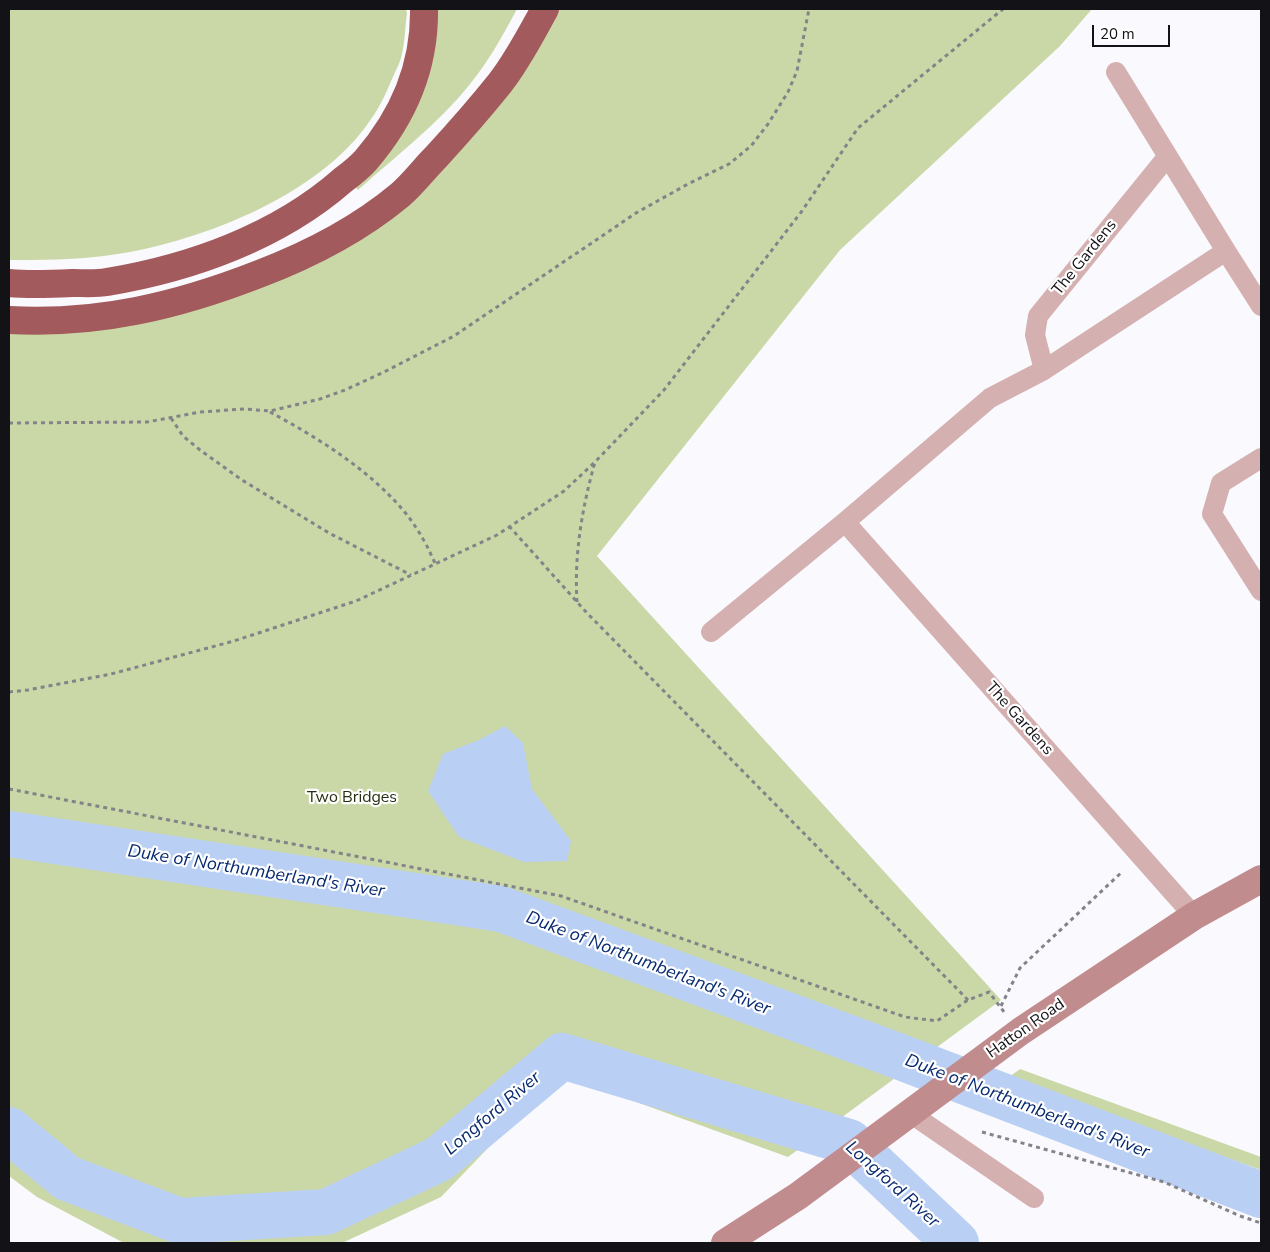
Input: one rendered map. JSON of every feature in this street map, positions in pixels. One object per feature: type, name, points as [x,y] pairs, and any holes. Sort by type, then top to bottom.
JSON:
[{"type":"highway","points":[[9,283],[105,282],[178,267],[228,248],[279,225],[322,198],[364,162],[388,132],[405,102],[416,72],[422,40],[424,9]]},
{"type":"highway","points":[[9,320],[38,322],[120,315],[174,304],[226,287],[296,260],[357,227],[401,195],[501,82],[545,9]]},
{"type":"street","points":[[1116,72],[1261,306]]},
{"type":"street","name":"The Gardens","points":[[1044,370],[1035,335],[1038,316],[1167,156]]},
{"type":"street","points":[[711,632],[845,522],[990,398],[1044,370],[1226,251]]},
{"type":"street","points":[[1261,458],[1221,483],[1212,514],[1261,591]]},
{"type":"street","name":"The Gardens","points":[[845,522],[1194,916]]},
{"type":"street","name":"Hatton Road","points":[[725,1243],[798,1196],[1011,1038],[1194,916],[1261,879]]},
{"type":"street","points":[[916,1108],[1034,1198]]},
{"type":"path","points":[[9,423],[147,422],[200,412],[244,409],[270,411],[320,399],[345,390],[454,336],[636,213],[729,164],[751,146],[768,124],[788,92],[797,72],[809,9]]},
{"type":"path","points":[[9,692],[111,674],[234,641],[356,601],[496,534],[564,491],[595,462],[664,390],[802,211],[858,128],[1003,9]]},
{"type":"path","points":[[270,411],[303,430],[362,470],[397,504],[423,538],[435,564]]},
{"type":"path","points":[[171,418],[183,436],[242,480],[329,533],[411,576]]},
{"type":"path","points":[[577,602],[576,560],[586,495],[595,462]]},
{"type":"path","points":[[509,526],[577,602],[968,1000]]},
{"type":"path","points":[[9,789],[561,896],[905,1017],[937,1020],[968,1000],[989,992],[1001,1006],[1009,1022],[1011,1038]]},
{"type":"path","points":[[1001,1006],[1020,968],[1139,855]]},
{"type":"path","points":[[978,1131],[1164,1182],[1240,1216],[1261,1223]]},
{"type":"green space","points":[[9,9],[406,9],[407,13],[400,61],[380,105],[349,147],[320,172],[288,194],[252,213],[214,228],[176,241],[139,250],[80,258],[9,260]]},
{"type":"green space","points":[[435,9],[517,9],[490,57],[458,99],[358,190],[353,184]]},
{"type":"green space","name":"Two Bridges","points":[[552,9],[1092,9],[1060,46],[840,250],[597,556],[1001,1000],[788,1157],[559,1074],[441,1197],[342,1243],[124,1243],[37,1197],[9,1176],[9,327],[99,325],[376,222]]},
{"type":"green space","points":[[1020,1069],[1261,1157],[1261,1170],[1059,1097],[1001,1083]]},
{"type":"water","points":[[505,726],[523,743],[532,789],[571,841],[567,861],[524,862],[459,837],[428,791],[443,754],[479,740]]},
{"type":"waterway","name":"Duke of Northumberland's River","points":[[9,834],[501,909],[890,1053],[1261,1195]]},
{"type":"waterway","name":"Longford River","points":[[9,1130],[67,1178],[180,1221],[326,1212],[439,1159],[562,1056],[849,1142],[956,1243]]}]
